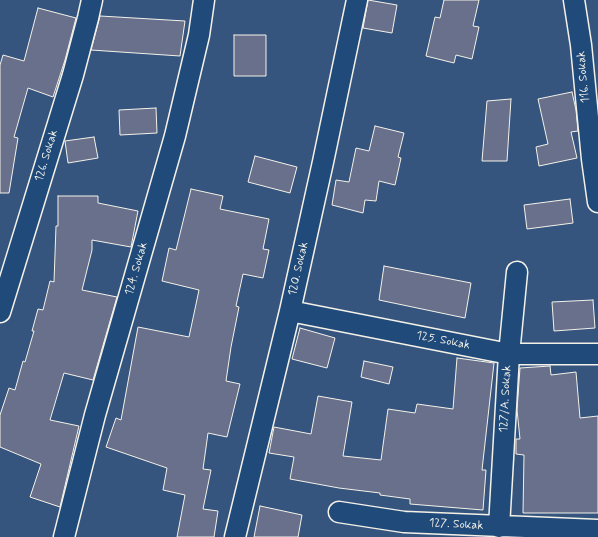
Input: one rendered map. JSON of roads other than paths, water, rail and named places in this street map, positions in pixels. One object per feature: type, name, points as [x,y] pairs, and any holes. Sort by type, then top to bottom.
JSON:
[{"type":"street","name":"126. Sokak","points":[[0,312],[73,76],[92,0]]},
{"type":"street","name":"124. Sokak","points":[[64,537],[95,415],[176,136],[199,35],[204,0]]},
{"type":"street","name":"120. Sokak","points":[[235,537],[290,311],[358,0]]},
{"type":"street","name":"116. Sokak","points":[[574,0],[581,44],[592,159],[598,202]]},
{"type":"street","name":"127/A. Sokak","points":[[499,527],[509,354],[517,272]]},
{"type":"street","name":"125. Sokak","points":[[290,311],[509,354],[598,354]]},
{"type":"street","name":"127. Sokak","points":[[339,512],[404,522],[598,530]]}]
